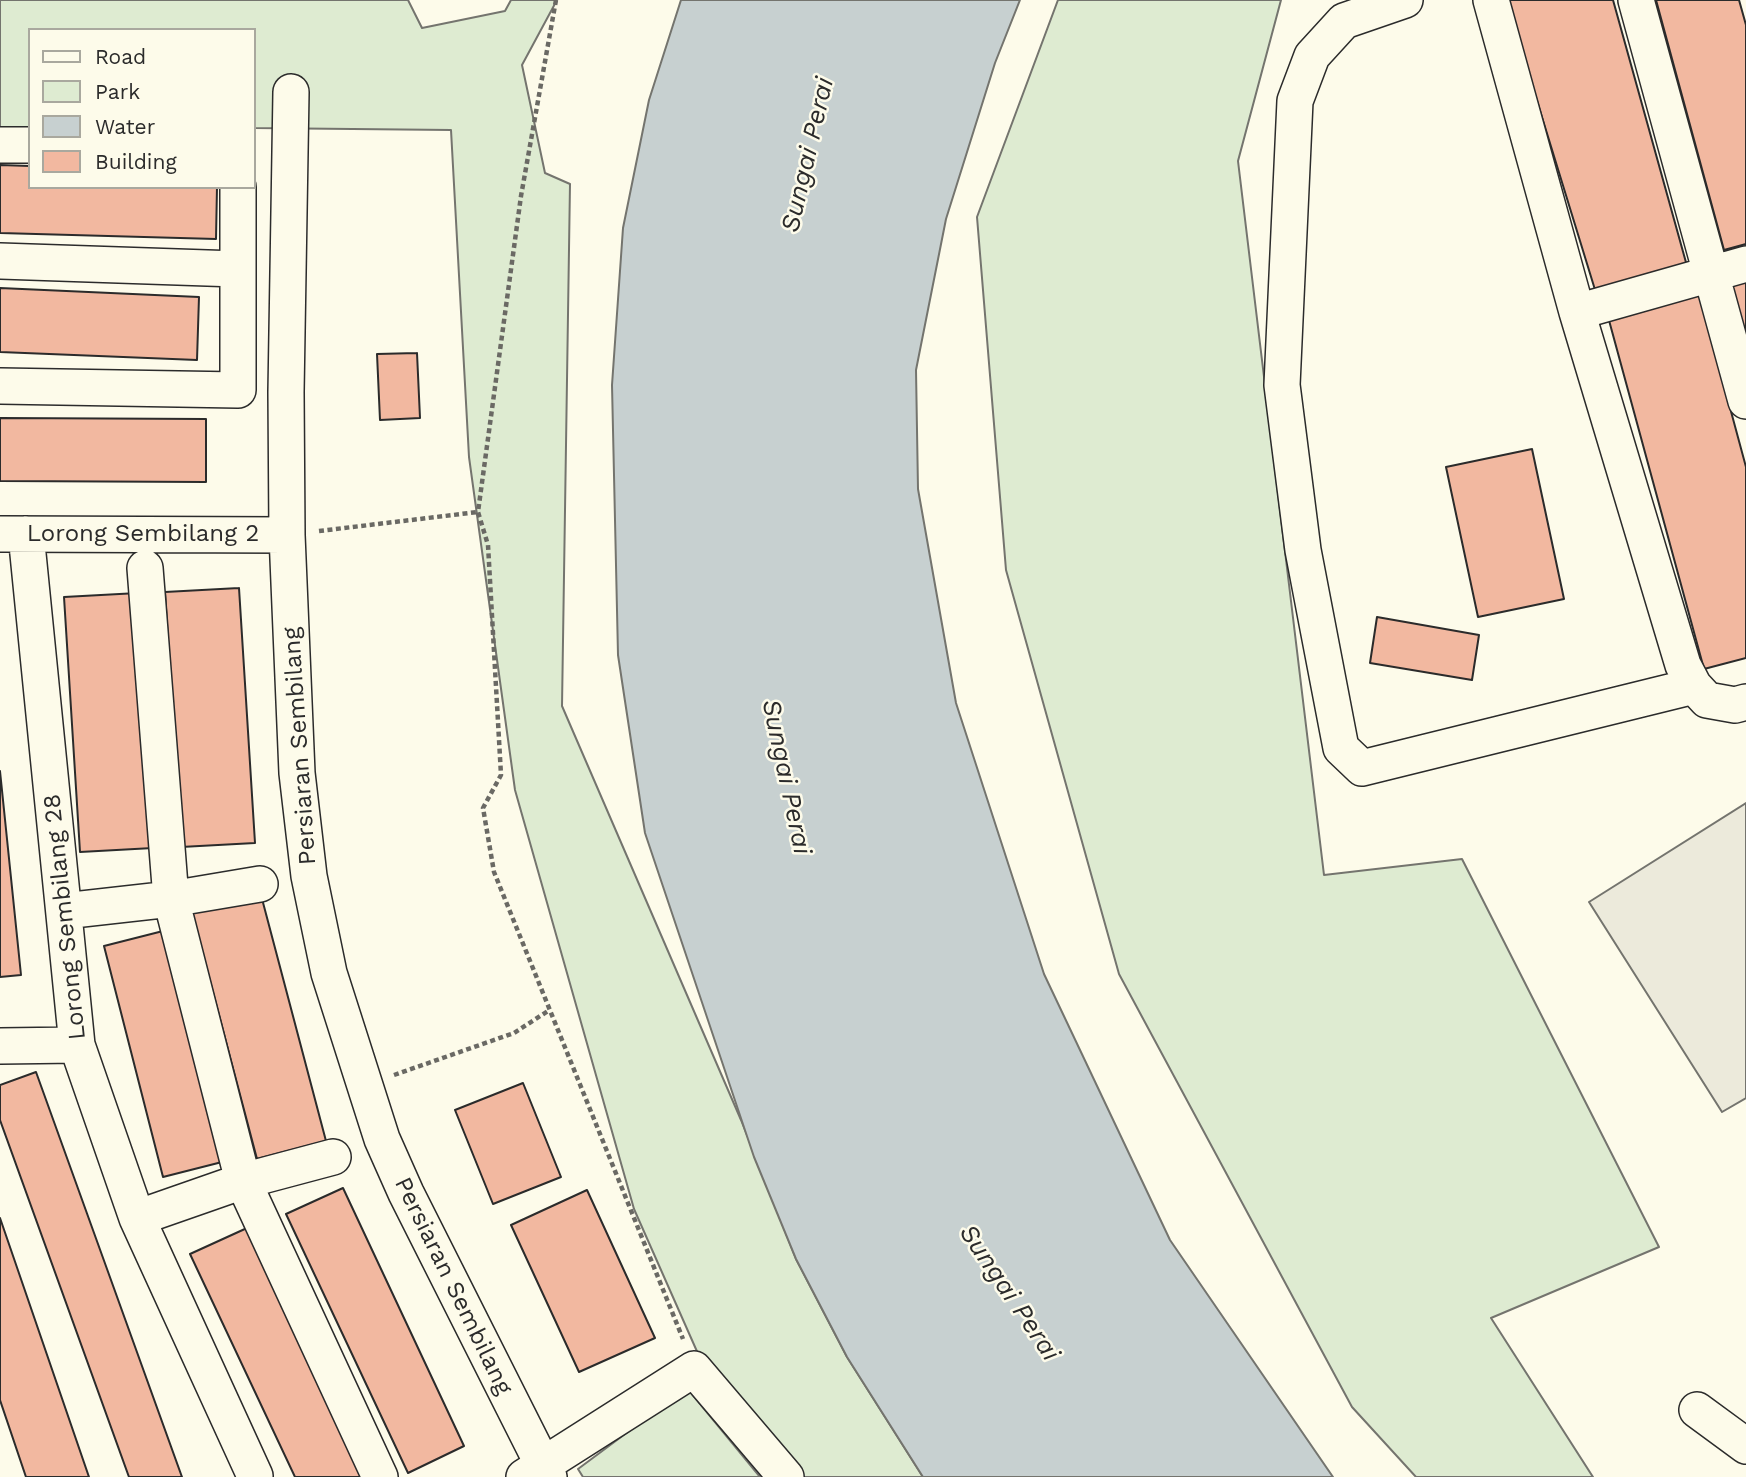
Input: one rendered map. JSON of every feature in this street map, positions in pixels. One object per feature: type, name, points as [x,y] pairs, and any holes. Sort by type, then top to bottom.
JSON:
[{"type":"street","points":[[1405,0],[1344,22],[1312,56],[1295,101],[1282,385],[1303,550],[1341,748],[1362,768],[1694,686]]},
{"type":"street","points":[[1491,0],[1577,312],[1684,666],[1694,686],[1707,700],[1735,705],[1746,702]]},
{"type":"street","points":[[1636,0],[1746,401]]},
{"type":"street","name":"Persiaran Sembilang","points":[[291,92],[286,392],[287,535],[297,773],[309,876],[329,973],[363,1085],[406,1193],[538,1474]]},
{"type":"street","points":[[0,145],[28,145]]},
{"type":"street","points":[[0,386],[238,390],[238,189]]},
{"type":"street","points":[[0,261],[237,269]]},
{"type":"street","points":[[1577,312],[1746,264]]},
{"type":"street","name":"Lorong Sembilang 2","points":[[13,534],[287,535]]},
{"type":"street","name":"Lorong Sembilang 28","points":[[13,534],[64,911],[77,1045],[138,1218],[255,1476]]},
{"type":"street","points":[[145,568],[171,899],[243,1181],[380,1477]]},
{"type":"street","points":[[64,911],[171,899],[260,884]]},
{"type":"street","points":[[0,1046],[77,1045]]},
{"type":"street","points":[[138,1218],[243,1181],[333,1157]]},
{"type":"street","points":[[538,1474],[694,1370],[786,1477]]},
{"type":"street","points":[[1697,1410],[1746,1446]]},
{"type":"path","points":[[556,0],[521,196],[478,512],[488,545],[501,775],[483,808],[494,872],[694,1370]]},
{"type":"path","points":[[287,535],[478,512]]},
{"type":"path","points":[[363,1085],[514,1033],[548,1011]]},
{"type":"green space","points":[[0,0],[408,0],[422,28],[505,11],[511,0],[557,0],[522,65],[545,173],[570,184],[562,706],[741,1120],[796,1259],[847,1357],[923,1477],[799,1477],[703,1365],[634,1209],[515,790],[469,457],[451,130],[256,128],[256,28],[28,28],[28,127],[0,127]]},
{"type":"green space","points":[[1058,0],[1281,0],[1238,161],[1324,875],[1462,859],[1659,1247],[1491,1318],[1593,1477],[1416,1477],[1352,1407],[1119,974],[1006,570],[977,217]]},
{"type":"green space","points":[[687,1388],[760,1477],[583,1477],[578,1469]]},
{"type":"shaded area","points":[[1746,803],[1746,1098],[1722,1112],[1589,902]]},
{"type":"water","name":"Sungai Perai","points":[[681,0],[1020,0],[995,63],[946,219],[916,370],[918,489],[956,703],[1044,974],[1170,1240],[1333,1477],[923,1477],[847,1357],[796,1259],[754,1157],[645,833],[618,655],[612,385],[623,228],[649,100]]},
{"type":"building","points":[[1506,0],[1613,0],[1687,266],[1596,293]]},
{"type":"building","points":[[1656,0],[1739,0],[1746,25],[1746,244],[1724,250]]},
{"type":"building","points":[[0,165],[28,166],[28,189],[217,189],[216,239],[0,233]]},
{"type":"building","points":[[1746,272],[1746,375],[1719,279]]},
{"type":"building","points":[[0,288],[199,297],[197,360],[0,352]]},
{"type":"building","points":[[1698,289],[1746,467],[1746,658],[1704,669],[1607,313]]},
{"type":"building","points":[[417,353],[420,418],[380,420],[377,354]]},
{"type":"building","points":[[0,418],[206,419],[206,482],[0,481]]},
{"type":"building","points":[[1532,449],[1564,599],[1478,617],[1446,467]]},
{"type":"building","points":[[239,588],[255,843],[181,847],[165,592]]},
{"type":"building","points":[[138,593],[153,848],[80,852],[64,597]]},
{"type":"building","points":[[1377,617],[1479,635],[1472,680],[1370,663]]},
{"type":"building","points":[[0,771],[21,975],[0,977]]},
{"type":"building","points":[[261,895],[326,1141],[257,1159],[192,913]]},
{"type":"building","points":[[167,930],[226,1161],[163,1177],[104,946]]},
{"type":"building","points":[[36,1072],[182,1477],[129,1477],[0,1120],[0,1085]]},
{"type":"building","points":[[523,1083],[561,1177],[493,1204],[455,1110]]},
{"type":"building","points":[[343,1188],[464,1446],[408,1473],[286,1214]]},
{"type":"building","points":[[587,1190],[655,1338],[579,1372],[511,1225]]},
{"type":"building","points":[[0,1218],[89,1477],[26,1477],[0,1400]]},
{"type":"building","points":[[247,1228],[364,1477],[295,1477],[190,1254]]}]
